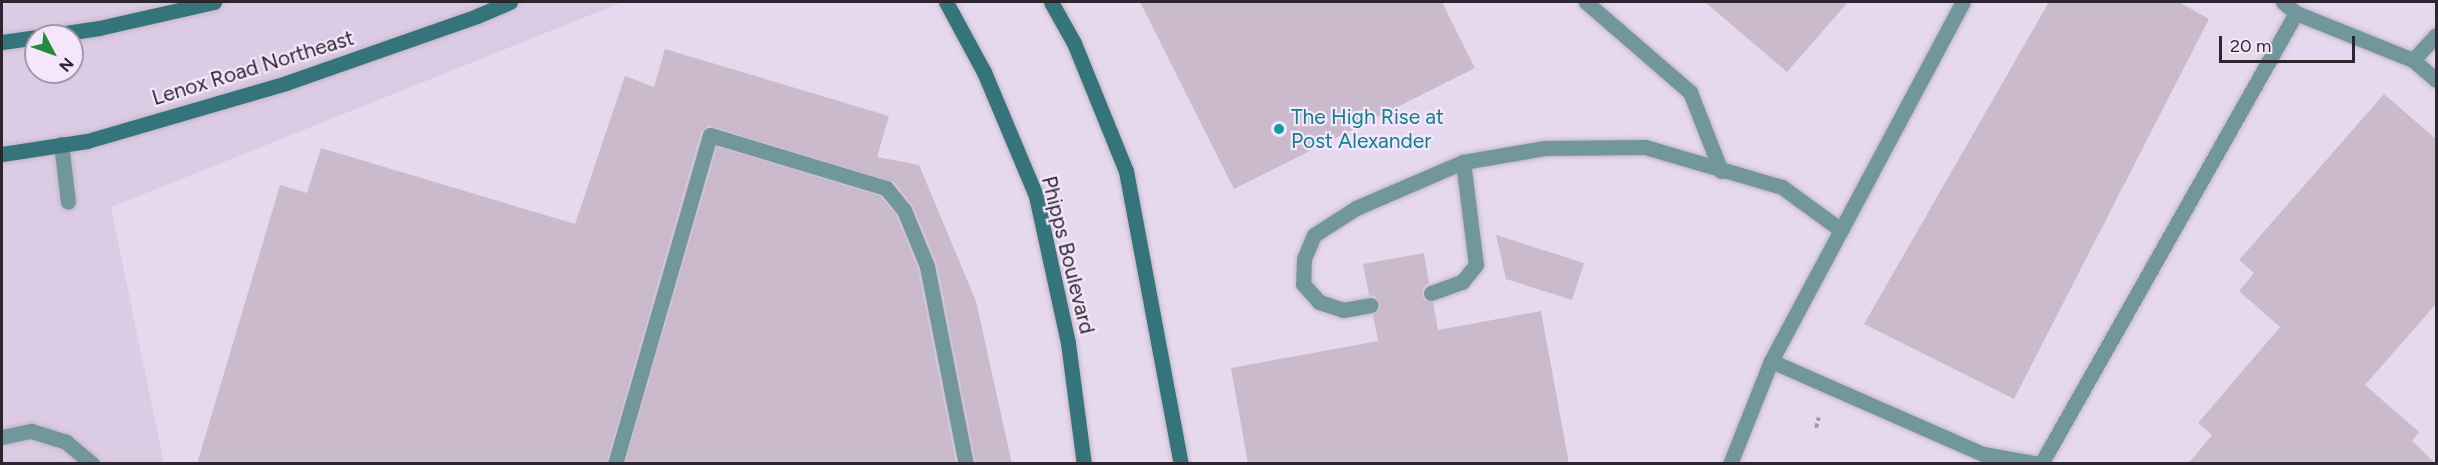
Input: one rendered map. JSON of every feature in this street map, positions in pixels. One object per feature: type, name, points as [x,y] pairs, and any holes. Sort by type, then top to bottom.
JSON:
[{"type":"main road","points":[[84,30],[214,2]]},
{"type":"main road","name":"Lenox Road Northeast","points":[[2,154],[87,141],[286,83],[477,16],[510,2]]},
{"type":"main road","name":"Phipps Boulevard","points":[[946,2],[984,72],[1036,196],[1068,343],[1084,464]]},
{"type":"main road","points":[[1051,2],[1074,43],[1126,171],[1181,464]]},
{"type":"main road","points":[[2,42],[24,39]]},
{"type":"street","points":[[1586,2],[1690,92],[1721,171]]},
{"type":"street","points":[[1730,464],[1771,361],[1963,2]]},
{"type":"street","points":[[2283,2],[2296,14],[2413,60],[2436,80]]},
{"type":"street","points":[[1771,361],[1983,454],[2040,464],[2296,14]]},
{"type":"street","points":[[2413,60],[2436,35]]},
{"type":"street","points":[[615,464],[710,135],[886,188],[904,210],[927,266],[966,464]]},
{"type":"street","points":[[61,144],[68,202]]},
{"type":"street","points":[[1371,305],[1343,310],[1319,302],[1304,284],[1304,259],[1314,235],[1356,208],[1463,162],[1545,148],[1645,147],[1782,187],[1841,230]]},
{"type":"street","points":[[1431,294],[1462,282],[1476,265],[1463,162]]},
{"type":"street","points":[[2,437],[30,431],[66,442],[92,464]]},
{"type":"shaded area","points":[[2,2],[623,2],[111,207],[164,464],[2,463]]},
{"type":"building","name":"The High Rise at Post Alexander","points":[[1140,2],[1442,2],[1475,68],[1234,189]]},
{"type":"building","points":[[1705,2],[1848,2],[1787,72]]},
{"type":"building","points":[[2049,2],[2179,2],[2209,19],[2014,399],[1864,324]]},
{"type":"building","points":[[665,49],[889,116],[877,157],[919,165],[976,301],[1012,464],[976,464],[937,264],[913,206],[894,182],[708,125],[701,132],[606,464],[197,464],[280,185],[307,193],[321,148],[575,224],[625,76],[654,87]]},
{"type":"building","points":[[2384,94],[2436,139],[2436,304],[2365,385],[2419,432],[2412,441],[2436,464],[2188,464],[2212,435],[2198,423],[2280,327],[2239,291],[2254,273],[2239,260]]},
{"type":"building","points":[[717,147],[880,196],[896,215],[918,269],[956,464],[625,464]]},
{"type":"building","points":[[1496,235],[1584,263],[1572,300],[1506,279]]},
{"type":"building","points":[[1424,253],[1429,283],[1423,287],[1422,296],[1425,301],[1433,302],[1438,330],[1541,311],[1569,464],[1248,464],[1231,368],[1378,341],[1373,315],[1380,309],[1380,303],[1375,296],[1369,295],[1363,264]]},
{"type":"place","name":"The High Rise at Post Alexander","points":[[1279,129]]}]
